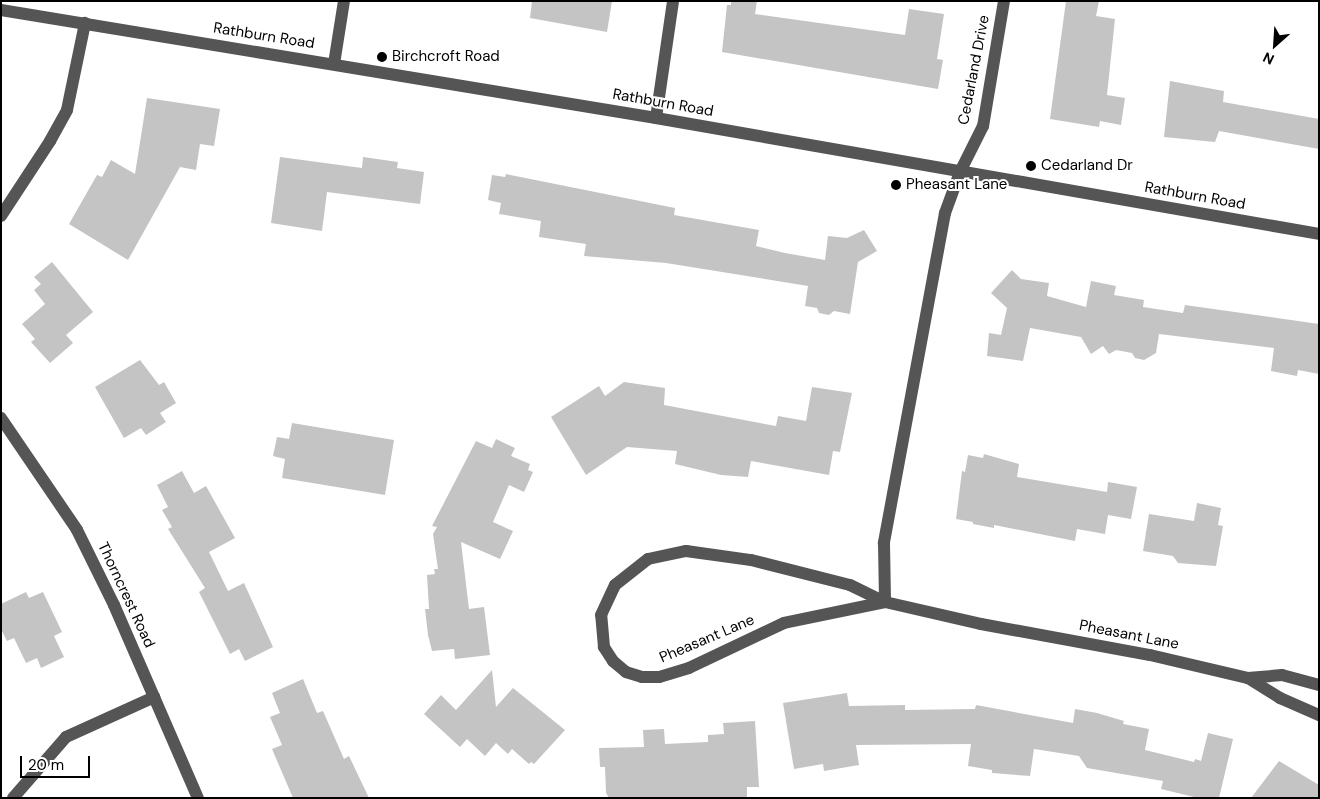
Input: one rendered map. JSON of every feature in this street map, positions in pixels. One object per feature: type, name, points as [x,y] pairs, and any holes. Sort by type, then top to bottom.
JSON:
[{"type":"street","points":[[334,64],[344,1]]},
{"type":"street","points":[[656,118],[673,1]]},
{"type":"street","name":"Cedarland Drive","points":[[960,172],[983,126],[1004,1]]},
{"type":"street","name":"Rathburn Road","points":[[5,7],[85,23],[656,118],[1319,234]]},
{"type":"street","points":[[1,216],[50,141],[67,110],[85,23]]},
{"type":"street","points":[[885,602],[884,542],[945,213],[960,172]]},
{"type":"street","name":"Thorncrest Road","points":[[1,418],[77,530],[198,798]]},
{"type":"street","name":"Pheasant Lane","points":[[885,602],[784,623],[688,668],[659,677],[634,675],[620,667],[604,647],[601,631],[603,607],[615,585],[648,559],[673,552],[751,560],[850,585],[885,602],[1150,655],[1248,678],[1282,675],[1319,686]]},
{"type":"street","name":"Pheasant Lane","points":[[1248,678],[1280,698],[1319,715]]},
{"type":"street","points":[[13,798],[66,737],[154,697]]},
{"type":"building","points":[[532,1],[612,1],[607,32],[530,18]]},
{"type":"building","points":[[731,1],[757,1],[755,14],[905,35],[909,9],[944,14],[937,59],[943,60],[938,89],[722,52],[727,5],[731,5]]},
{"type":"building","points":[[1066,1],[1099,1],[1096,16],[1115,19],[1107,95],[1125,98],[1121,125],[1100,121],[1099,127],[1050,119]]},
{"type":"building","points":[[1170,81],[1224,91],[1223,102],[1319,119],[1319,149],[1219,131],[1215,142],[1164,137]]},
{"type":"building","points":[[147,98],[220,109],[214,146],[200,144],[196,170],[180,167],[128,260],[69,224],[97,175],[102,177],[111,160],[135,174]]},
{"type":"building","points":[[280,157],[362,168],[363,157],[398,162],[397,168],[424,172],[420,204],[327,192],[322,231],[271,223]]},
{"type":"building","points":[[506,174],[675,208],[674,215],[759,230],[756,246],[785,253],[825,260],[828,236],[847,238],[864,230],[877,251],[858,262],[850,314],[834,311],[829,315],[819,313],[817,308],[805,306],[808,286],[666,263],[584,256],[586,244],[539,237],[541,221],[499,214],[501,203],[488,200],[492,175],[505,177]]},
{"type":"building","points":[[52,262],[93,312],[66,335],[73,343],[50,363],[31,342],[35,339],[22,324],[45,304],[34,290],[41,284],[34,277]]},
{"type":"building","points":[[1012,270],[1021,279],[1049,283],[1047,296],[1086,307],[1091,281],[1116,286],[1114,295],[1144,300],[1143,307],[1183,313],[1185,305],[1319,324],[1319,374],[1298,370],[1297,376],[1271,371],[1274,348],[1159,334],[1156,353],[1144,360],[1135,358],[1132,353],[1116,350],[1109,354],[1103,346],[1091,354],[1081,337],[1030,328],[1023,361],[987,356],[989,333],[1001,335],[1007,308],[991,293]]},
{"type":"building","points":[[140,360],[159,385],[164,382],[176,403],[160,413],[166,422],[146,435],[141,428],[124,438],[95,387]]},
{"type":"building","points":[[624,382],[665,388],[664,405],[776,426],[778,416],[806,421],[812,387],[852,393],[840,452],[833,451],[829,475],[751,461],[748,477],[721,475],[675,464],[677,451],[627,447],[586,475],[551,417],[599,386],[605,396]]},
{"type":"building","points":[[292,423],[394,440],[385,495],[282,478],[285,459],[273,456],[277,437],[289,439]]},
{"type":"building","points":[[496,439],[515,448],[511,456],[530,464],[528,470],[533,472],[524,492],[509,485],[493,522],[513,531],[500,559],[461,542],[469,609],[484,607],[490,655],[455,659],[454,649],[432,651],[428,635],[425,609],[429,609],[427,575],[435,574],[434,569],[438,569],[433,534],[437,527],[432,526],[476,441],[492,448]]},
{"type":"building","points":[[984,454],[1019,464],[1017,477],[1107,492],[1108,482],[1137,487],[1131,519],[1108,515],[1105,534],[1077,529],[1075,541],[994,525],[994,528],[956,519],[962,471],[965,472],[968,455],[983,458]]},
{"type":"building","points":[[182,471],[194,493],[206,486],[235,538],[209,552],[228,591],[244,583],[273,647],[245,661],[239,649],[230,654],[199,592],[205,588],[168,529],[172,527],[162,510],[168,507],[157,485]]},
{"type":"building","points":[[1197,503],[1221,508],[1218,525],[1223,526],[1216,566],[1178,563],[1173,556],[1143,551],[1149,514],[1194,521]]},
{"type":"building","points":[[26,592],[29,598],[43,592],[62,632],[54,636],[64,657],[41,668],[37,658],[26,663],[14,638],[7,641],[1,629],[1,604]]},
{"type":"building","points":[[492,670],[496,707],[513,688],[565,730],[534,764],[531,762],[529,764],[512,749],[508,754],[496,743],[485,756],[467,739],[460,747],[424,714],[441,695],[456,710]]},
{"type":"building","points":[[303,679],[317,713],[323,711],[344,759],[349,756],[369,798],[293,798],[272,749],[282,745],[270,717],[280,713],[272,693]]},
{"type":"building","points":[[847,693],[849,706],[905,705],[905,710],[975,709],[976,705],[1073,723],[1075,709],[1097,713],[1124,721],[1123,724],[1149,729],[1145,750],[1194,762],[1195,759],[1201,761],[1208,733],[1233,739],[1219,798],[1198,798],[1161,789],[1163,781],[1087,768],[1079,756],[1034,749],[1030,776],[992,773],[992,770],[968,766],[971,744],[856,745],[859,765],[824,771],[823,764],[794,769],[783,703]]},
{"type":"building","points":[[755,721],[759,787],[747,787],[747,798],[609,798],[606,793],[605,767],[600,767],[599,748],[644,747],[643,730],[664,729],[665,744],[708,742],[708,735],[724,734],[723,723]]},
{"type":"building","points":[[1279,761],[1319,785],[1319,798],[1251,798]]},
{"type":"place","name":"Birchcroft Road","points":[[382,57]]},
{"type":"place","name":"Cedarland Dr","points":[[1031,166]]},
{"type":"place","name":"Pheasant Lane","points":[[896,185]]}]
